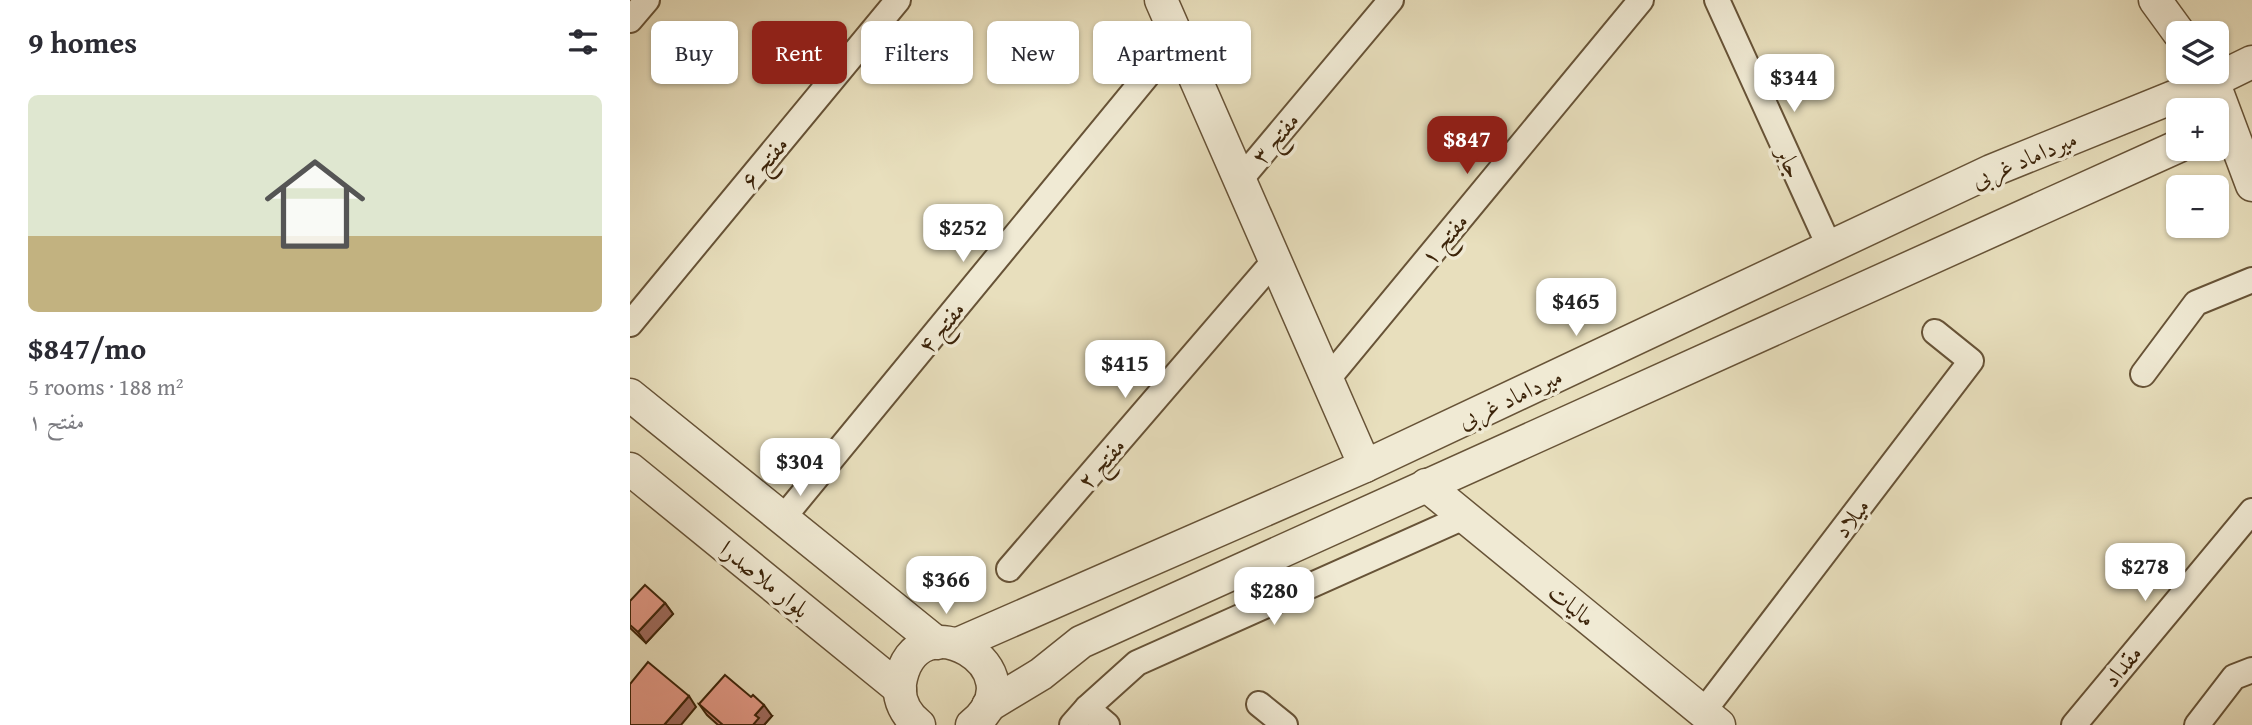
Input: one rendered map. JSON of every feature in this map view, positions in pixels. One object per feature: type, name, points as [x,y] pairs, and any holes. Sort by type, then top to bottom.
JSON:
[{"type":"street","points":[[630,20],[647,0]]},
{"type":"street","name":"مفتح ۶","points":[[630,324],[898,0]]},
{"type":"street","points":[[1161,0],[1170,21]]},
{"type":"street","name":"مفتح ۳","points":[[1240,180],[1391,0]]},
{"type":"street","name":"مفتح ۱","points":[[1328,380],[1641,0]]},
{"type":"street","name":"جابر","points":[[1717,0],[1829,247]]},
{"type":"street","points":[[2155,0],[2170,21]]},
{"type":"street","name":"میرداماد غربی","points":[[2229,70],[2252,62]]},
{"type":"street","name":"مفتح ۴","points":[[783,518],[1140,84]]},
{"type":"street","points":[[1198,84],[1365,466]]},
{"type":"street","name":"میرداماد غربی","points":[[900,689],[902,673],[910,659],[922,649],[948,643],[1365,466],[1991,171],[2192,84]]},
{"type":"street","points":[[2214,84],[2233,122],[2252,185]]},
{"type":"street","name":"میرداماد غربی","points":[[980,719],[1081,642],[2166,152]]},
{"type":"street","name":"مفتح ۲","points":[[1009,569],[1275,260]]},
{"type":"street","points":[[2143,374],[2196,303],[2252,280]]},
{"type":"street","name":"میلاد","points":[[1705,721],[1971,361],[1935,332]]},
{"type":"street","points":[[630,395],[783,518],[948,643],[979,656],[991,679],[991,692],[980,719]]},
{"type":"street","name":"بلوار ملاصدرا","points":[[630,469],[900,689]]},
{"type":"street","name":"مالیات","points":[[1426,485],[1705,721]]},
{"type":"street","name":"مقداد","points":[[2074,725],[2252,511]]},
{"type":"street","points":[[1107,725],[1080,716],[1137,663],[1464,517]]},
{"type":"street","points":[[2197,725],[2234,677],[2252,670]]},
{"type":"street","points":[[900,689],[901,700],[914,723]]},
{"type":"street","points":[[1259,704],[1285,725]]},
{"type":"building","points":[[645,585],[665,603],[638,632],[630,625],[630,601]]},
{"type":"building","points":[[648,662],[689,696],[664,725],[630,725],[630,684]]},
{"type":"building","points":[[725,675],[764,705],[755,715],[759,718],[753,725],[723,725],[699,704]]}]
